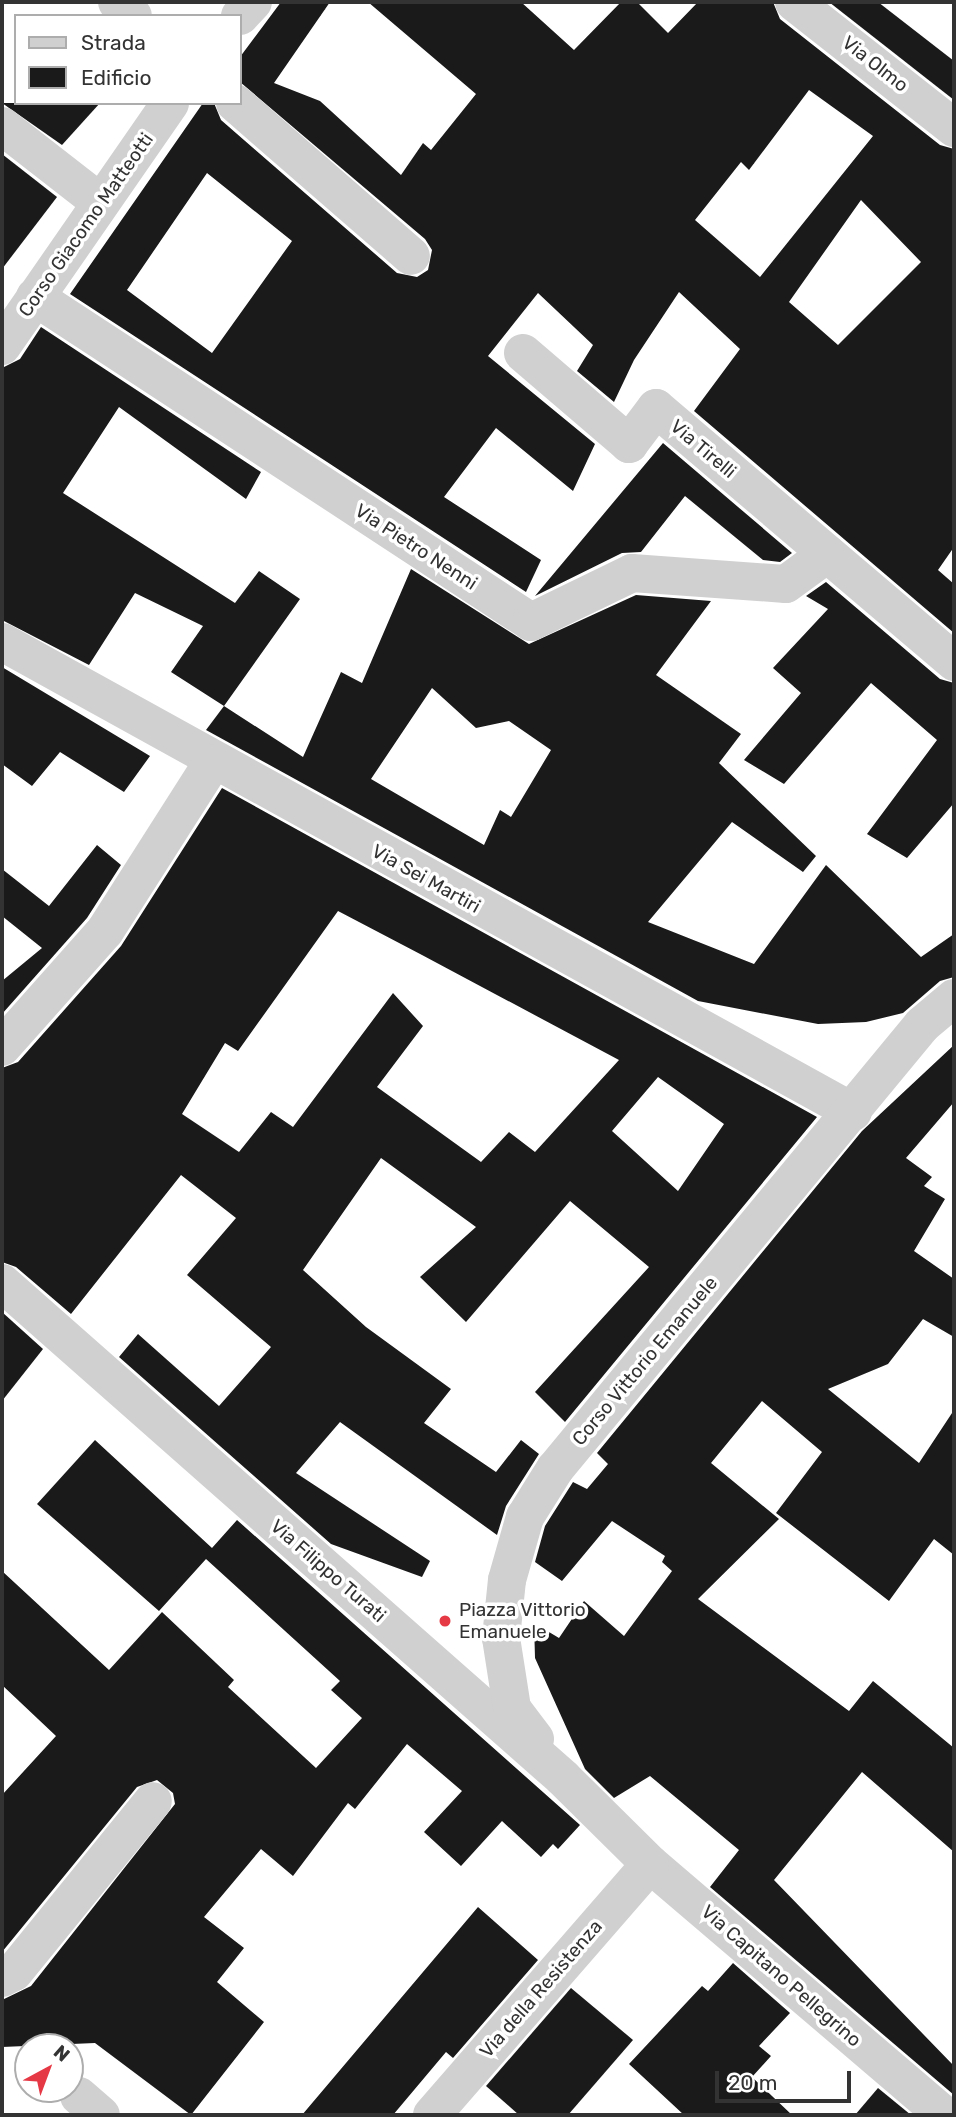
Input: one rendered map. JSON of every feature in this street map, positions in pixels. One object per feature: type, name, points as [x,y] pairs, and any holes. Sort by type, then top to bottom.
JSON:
[{"type":"street","points":[[117,2],[131,14]]},
{"type":"street","name":"Via Olmo","points":[[794,2],[954,128]]},
{"type":"street","name":"Corso Giacomo Matteotti","points":[[2,346],[169,105]]},
{"type":"street","points":[[237,105],[411,256]]},
{"type":"street","points":[[2,126],[100,203]]},
{"type":"street","name":"Via Pietro Nenni","points":[[35,297],[531,622],[632,573],[786,584],[827,554]]},
{"type":"street","name":"Via Tirelli","points":[[523,353],[629,444],[656,408],[827,554]]},
{"type":"street","points":[[827,554],[954,662]]},
{"type":"street","name":"Via Sei Martiri","points":[[2,642],[212,763],[853,1112]]},
{"type":"street","points":[[2,1047],[105,931],[212,763]]},
{"type":"street","name":"Corso Vittorio Emanuele","points":[[563,1778],[512,1708],[501,1638],[507,1580],[525,1517],[555,1469],[922,1026],[954,998]]},
{"type":"street","name":"Via Filippo Turati","points":[[2,1283],[563,1778],[650,1864]]},
{"type":"street","points":[[2,1978],[14,1972],[153,1801]]},
{"type":"street","name":"Via della Resistenza","points":[[432,2115],[650,1864]]},
{"type":"street","name":"Via Capitano Pellegrino","points":[[650,1864],[944,2115]]},
{"type":"building","points":[[281,2],[330,2],[274,83],[320,101],[401,175],[423,143],[431,150],[476,94],[368,2],[521,2],[574,50],[621,2],[637,2],[668,33],[698,2],[773,2],[780,19],[940,145],[954,149],[954,547],[938,570],[954,584],[954,633],[694,411],[740,349],[679,292],[634,360],[614,402],[577,371],[593,345],[538,293],[488,356],[595,444],[573,491],[496,428],[444,497],[541,560],[526,592],[70,294],[202,105],[215,105],[221,120],[397,273],[417,277],[428,270],[432,250],[425,239],[242,84],[242,54]],"holes":[[[809,90],[873,136],[760,277],[695,220],[741,162],[749,170]],[[207,173],[292,241],[212,353],[127,290]],[[861,200],[921,262],[838,345],[789,302]]]},
{"type":"building","points":[[829,2],[878,2],[954,61],[954,100]]},
{"type":"building","points":[[2,103],[98,105],[62,145]]},
{"type":"building","points":[[2,154],[57,197],[2,269]]},
{"type":"building","points":[[41,327],[261,472],[246,499],[119,407],[63,493],[235,603],[259,571],[300,599],[224,706],[171,672],[203,626],[135,593],[89,665],[2,620],[2,368],[20,359]]},
{"type":"building","points":[[663,443],[792,553],[780,562],[763,560],[685,496],[641,552],[622,553],[535,596]]},
{"type":"building","points":[[411,569],[529,644],[636,595],[711,601],[656,675],[741,734],[719,763],[816,856],[803,872],[732,822],[648,922],[754,964],[826,865],[921,957],[954,934],[954,977],[940,981],[903,1013],[866,1022],[818,1024],[698,1001],[206,730],[224,706],[303,757],[341,672],[362,683]],"holes":[[[432,688],[476,728],[509,721],[551,750],[511,817],[500,810],[484,845],[371,779]]]},
{"type":"building","points":[[826,582],[940,679],[954,683],[954,803],[907,858],[867,834],[937,740],[871,683],[784,784],[744,760],[801,693],[773,668],[828,609],[806,596]]},
{"type":"building","points":[[2,667],[150,756],[124,792],[60,752],[32,786],[2,764]]},
{"type":"building","points":[[222,788],[817,1117],[565,1422],[535,1392],[649,1267],[570,1201],[466,1322],[420,1277],[476,1227],[381,1158],[303,1270],[366,1327],[451,1389],[424,1423],[496,1472],[521,1440],[539,1454],[506,1506],[497,1535],[340,1422],[296,1473],[430,1561],[422,1577],[331,1544],[119,1357],[138,1334],[219,1406],[271,1347],[187,1275],[236,1218],[181,1175],[71,1314],[16,1267],[2,1262],[2,1068],[18,1062],[121,946]],"holes":[[[338,911],[422,955],[619,1060],[535,1152],[509,1132],[481,1162],[377,1087],[423,1026],[393,993],[293,1127],[271,1112],[239,1152],[182,1114],[225,1043],[238,1051]],[[658,1077],[724,1124],[678,1191],[612,1131]]]},
{"type":"building","points":[[97,845],[121,865],[87,918],[2,1014],[2,981],[42,948],[2,916],[2,869],[49,906]]},
{"type":"building","points":[[954,1045],[954,1102],[906,1158],[932,1177],[924,1186],[945,1199],[914,1251],[954,1279],[954,1337],[923,1319],[888,1364],[828,1389],[919,1463],[954,1410],[954,1555],[934,1539],[889,1601],[776,1513],[822,1452],[762,1401],[711,1463],[779,1519],[698,1599],[849,1711],[873,1681],[954,1748],[954,1852],[862,1772],[774,1880],[954,2066],[954,2095],[710,1887],[739,1850],[650,1776],[614,1798],[585,1769],[535,1658],[534,1623],[559,1638],[584,1601],[624,1636],[672,1571],[662,1562],[665,1556],[612,1521],[562,1581],[535,1562],[545,1526],[573,1482],[587,1489],[608,1464],[597,1453],[862,1131]]},
{"type":"building","points":[[2,1312],[43,1349],[2,1401]]},
{"type":"building","points":[[95,1440],[212,1548],[237,1520],[580,1825],[558,1849],[553,1844],[541,1857],[502,1821],[461,1866],[424,1832],[462,1791],[407,1744],[355,1809],[348,1803],[293,1876],[261,1849],[204,1917],[244,1948],[217,1982],[264,2022],[191,2115],[95,2043],[84,2043],[84,2033],[14,2033],[14,2046],[2,2047],[2,2000],[31,1986],[175,1804],[173,1793],[157,1780],[137,1787],[2,1952],[2,1795],[56,1736],[2,1685],[2,1571],[109,1670],[162,1612],[234,1680],[228,1687],[316,1768],[362,1718],[331,1690],[340,1681],[206,1559],[159,1611],[37,1504]]},
{"type":"building","points":[[478,1907],[538,1960],[453,2058],[446,2052],[393,2115],[302,2115]]},
{"type":"building","points":[[733,1963],[790,2013],[759,2046],[771,2056],[752,2077],[792,2115],[684,2115],[629,2064],[702,1986],[708,1991]]},
{"type":"building","points":[[571,1988],[633,2040],[568,2115],[519,2115],[486,2086]]},
{"type":"building","points":[[878,2088],[911,2115],[855,2115]]},
{"type":"place","name":"Piazza Vittorio Emanuele","points":[[445,1621]]}]
